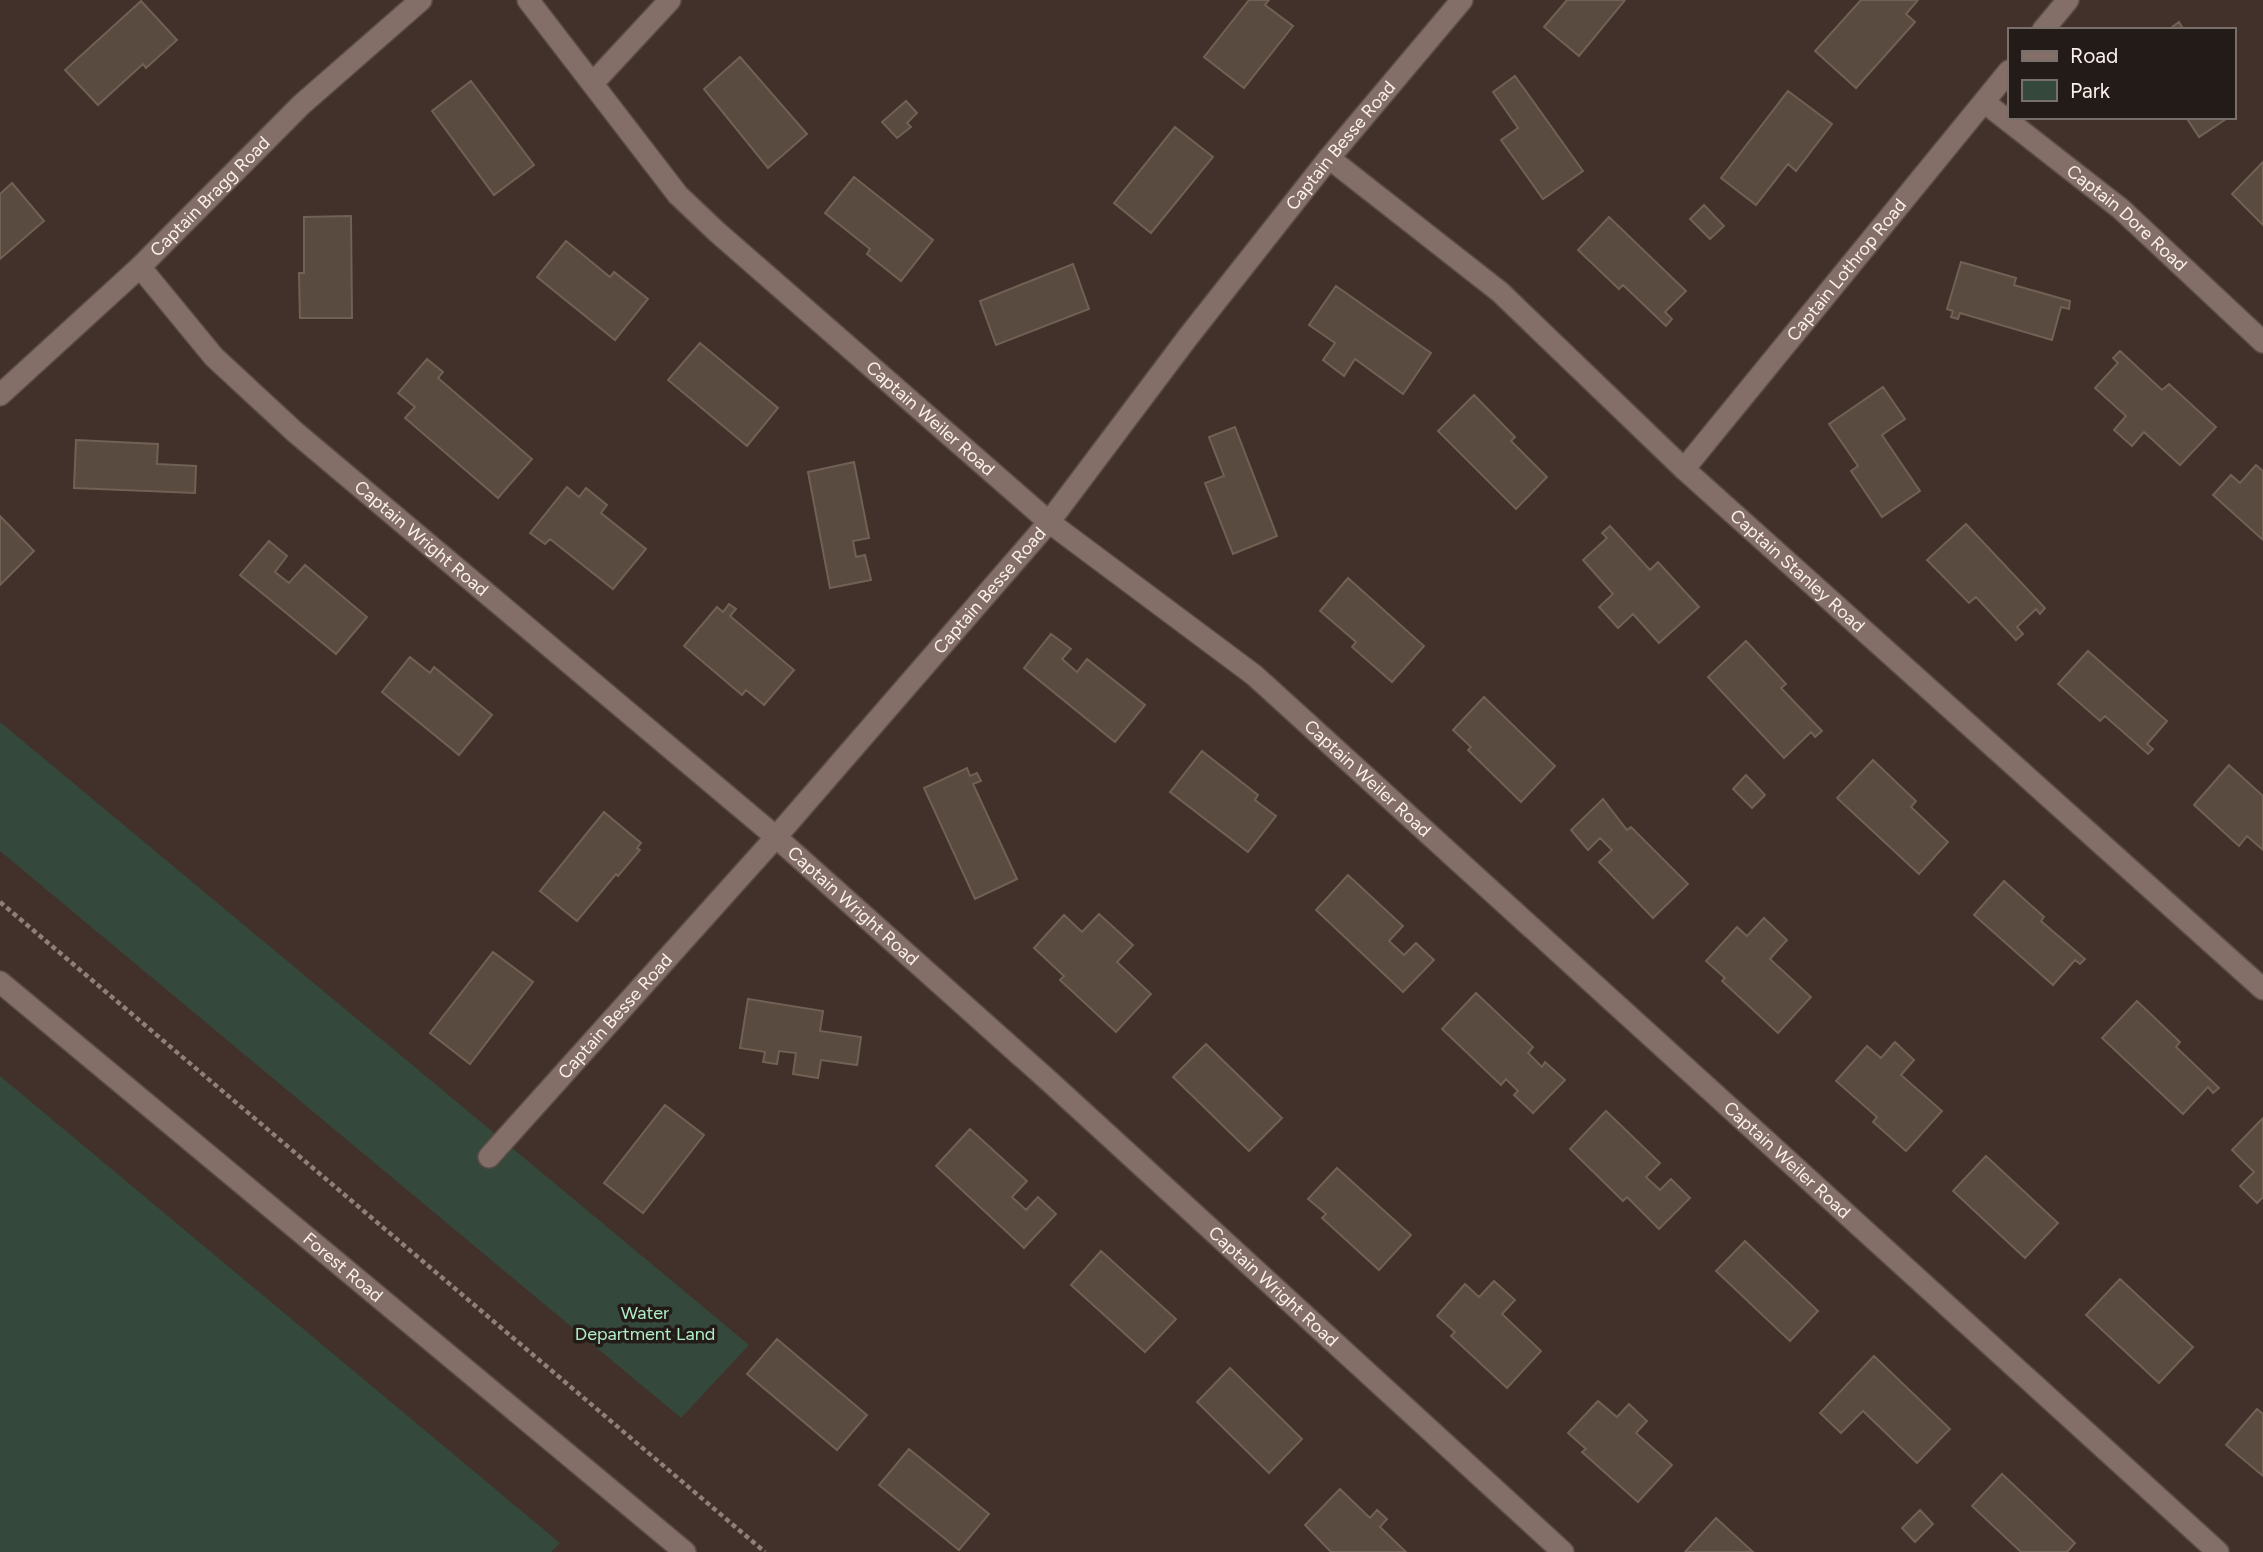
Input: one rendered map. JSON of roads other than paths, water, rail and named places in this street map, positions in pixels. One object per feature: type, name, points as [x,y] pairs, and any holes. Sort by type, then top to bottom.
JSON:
[{"type":"street","name":"Captain Bragg Road","points":[[0,395],[140,267],[301,106],[421,0]]},
{"type":"street","name":"Captain Weiler Road","points":[[528,0],[678,195],[1049,522],[1254,675],[2218,1552]]},
{"type":"street","points":[[593,83],[670,0]]},
{"type":"street","name":"Captain Besse Road","points":[[489,1157],[776,837],[1049,522],[1188,337],[1329,158],[1462,0]]},
{"type":"street","points":[[2045,28],[2068,0]]},
{"type":"street","name":"Captain Lothrop Road","points":[[1684,468],[2008,72]]},
{"type":"street","name":"Captain Dore Road","points":[[1984,102],[2121,209],[2263,342]]},
{"type":"street","name":"Captain Stanley Road","points":[[1329,158],[1500,292],[1684,468],[2263,989]]},
{"type":"street","name":"Captain Wright Road","points":[[140,267],[214,357],[295,432],[776,837],[1049,1081],[1563,1552]]},
{"type":"street","name":"Forest Road","points":[[0,982],[685,1552]]},
{"type":"park label","name":"Water Department Land","points":[[645,1323]]}]
